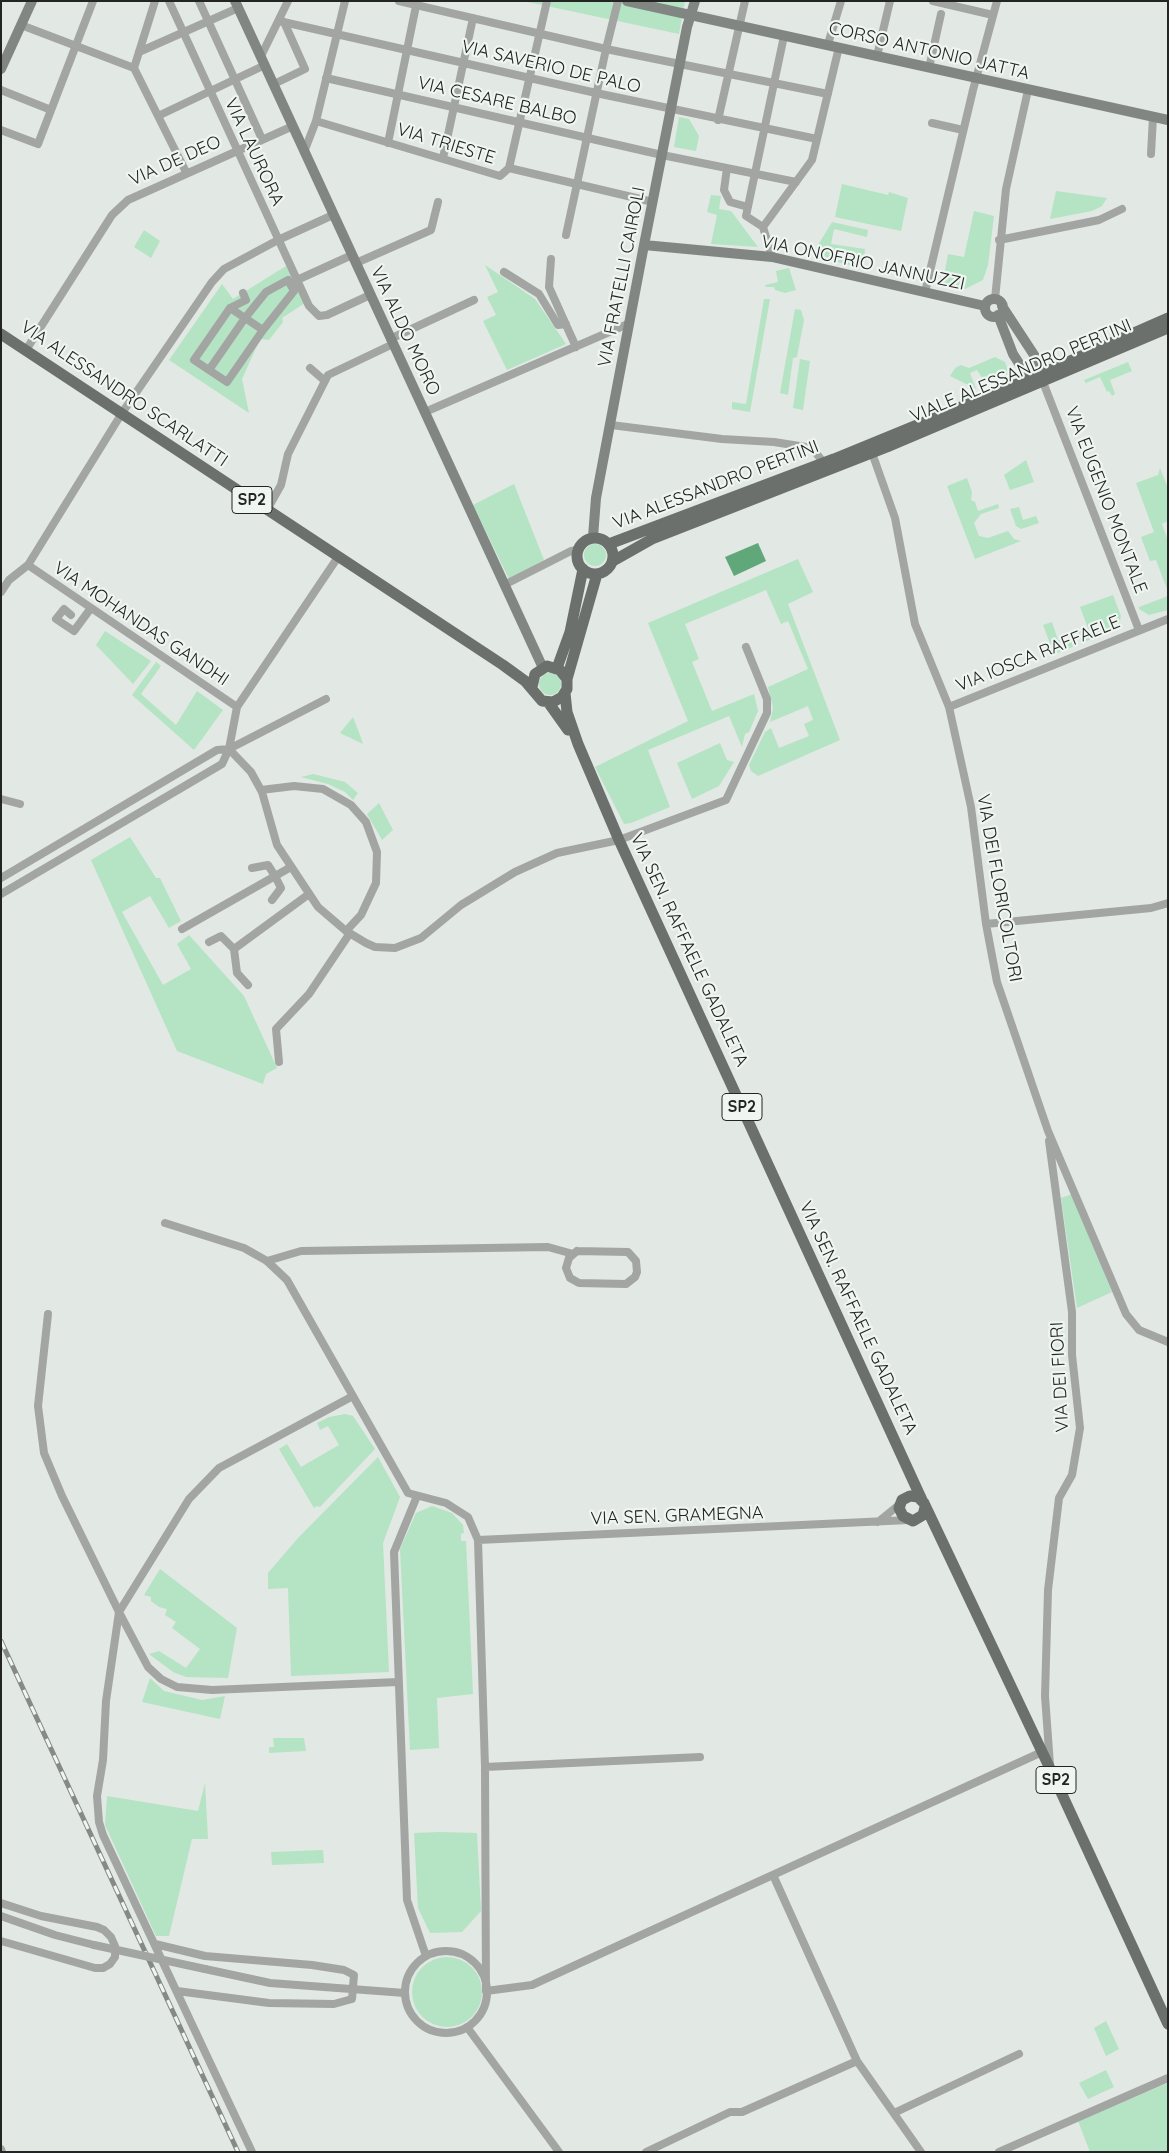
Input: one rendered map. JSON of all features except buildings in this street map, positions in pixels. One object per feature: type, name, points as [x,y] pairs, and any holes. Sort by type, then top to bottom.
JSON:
[{"type":"main road","points":[[1,69],[32,1]]},
{"type":"main road","name":"CORSO ANTONIO JATTA","points":[[627,1],[688,16],[828,44],[976,79],[1168,120]]},
{"type":"main road","points":[[688,16],[691,1]]},
{"type":"main road","points":[[688,16],[695,1]]},
{"type":"main road","name":"VIA ALDO MORO","points":[[236,5],[425,412],[541,669]]},
{"type":"main road","name":"VIA FRATELLI CAIROLI","points":[[593,537],[596,498],[644,245],[672,110],[688,16]]},
{"type":"main road","name":"VIA ONOFRIO JANNUZZI","points":[[644,245],[772,257],[985,306]]},
{"type":"main road","points":[[612,561],[652,539],[887,442],[1029,379],[1043,377],[998,307],[988,301],[985,306],[990,316],[998,307]]},
{"type":"main road","points":[[998,307],[1013,354],[1029,379]]},
{"type":"main road","name":"VIALE ALESSANDRO PERTINI","points":[[1043,377],[1168,318]]},
{"type":"main road","name":"VIALE ALESSANDRO PERTINI","points":[[887,442],[1043,377],[1168,328]]},
{"type":"main road","name":"VIA ALESSANDRO SCARLATTI","points":[[1,334],[503,665],[532,687]]},
{"type":"main road","name":"VIA ALESSANDRO PERTINI","points":[[609,544],[824,463],[838,462]]},
{"type":"main road","points":[[557,668],[570,632],[582,569],[577,560],[577,550],[583,541],[593,537],[599,537],[609,544],[613,552],[612,561],[607,570],[597,574],[582,569]]},
{"type":"main road","points":[[567,679],[563,672],[557,668],[541,669],[533,678],[532,687],[538,697],[548,702],[558,700],[565,693],[567,679],[597,574]]},
{"type":"main road","name":"VIA ALESSANDRO SCARLATTI","points":[[503,665],[529,672],[541,669]]},
{"type":"main road","name":"VIA SEN. RAFFAELE GADALETA","points":[[565,693],[567,712],[578,744],[619,840],[923,1503],[1051,1769],[1168,2024]]},
{"type":"main road","name":"VIA SEN. RAFFAELE GADALETA","points":[[548,702],[578,744]]},
{"type":"main road","points":[[903,1500],[909,1469]]},
{"type":"main road","points":[[903,1500],[914,1496],[923,1503],[923,1514],[913,1520]]},
{"type":"main road","name":"VIA SEN. RAFFAELE GADALETA","points":[[903,1500],[900,1512],[940,1537]]},
{"type":"street","points":[[1,130],[38,144],[93,1]]},
{"type":"street","points":[[134,68],[156,1]]},
{"type":"street","name":"VIA LAURORA","points":[[170,1],[236,150],[315,314],[318,316],[327,315],[370,295]]},
{"type":"street","points":[[199,1],[262,139]]},
{"type":"street","points":[[158,116],[235,80],[263,61],[282,22],[288,1]]},
{"type":"street","points":[[304,152],[316,120],[345,1]]},
{"type":"street","points":[[399,1],[417,3],[606,49],[828,94]]},
{"type":"street","points":[[509,168],[547,1]]},
{"type":"street","points":[[566,235],[586,136],[618,1]]},
{"type":"street","points":[[718,120],[745,1]]},
{"type":"street","points":[[828,44],[841,1]]},
{"type":"street","points":[[877,56],[890,1]]},
{"type":"street","points":[[933,1],[943,7],[993,15]]},
{"type":"street","points":[[925,292],[963,130],[997,1]]},
{"type":"street","points":[[388,142],[417,3]]},
{"type":"street","points":[[140,52],[208,21],[236,5]]},
{"type":"street","points":[[929,68],[943,7]]},
{"type":"street","points":[[444,158],[473,18]]},
{"type":"street","points":[[274,84],[306,69],[282,22]]},
{"type":"street","name":"VIA SAVERIO DE PALO","points":[[282,22],[672,110],[817,139]]},
{"type":"street","points":[[21,25],[134,68],[186,172]]},
{"type":"street","points":[[772,257],[763,227],[746,216],[784,36]]},
{"type":"street","points":[[763,227],[812,160],[839,47]]},
{"type":"street","name":"VIA CESARE BALBO","points":[[326,78],[586,136],[662,155],[796,182]]},
{"type":"street","points":[[1,90],[51,110]]},
{"type":"street","points":[[998,307],[999,240],[1006,189],[1028,90]]},
{"type":"street","points":[[1151,154],[1153,117]]},
{"type":"street","name":"VIA TRIESTE","points":[[316,120],[500,176],[509,168],[653,202]]},
{"type":"street","points":[[932,123],[963,130]]},
{"type":"street","name":"VIA DE DEO","points":[[26,350],[112,215],[128,200],[186,172],[292,126]]},
{"type":"street","points":[[727,168],[724,190],[730,202],[748,207]]},
{"type":"street","points":[[297,280],[431,230],[438,202]]},
{"type":"street","points":[[999,240],[1099,220],[1122,210]]},
{"type":"street","points":[[1,592],[9,580],[28,565],[122,413],[212,282],[224,269],[278,240],[333,215]]},
{"type":"street","points":[[551,260],[549,287],[576,347]]},
{"type":"street","points":[[504,272],[539,294],[558,325],[566,324]]},
{"type":"street","points":[[209,370],[244,318],[266,292],[288,280],[294,291],[263,330],[227,382],[209,370],[194,360],[230,308],[246,300],[243,293]]},
{"type":"street","points":[[267,510],[281,485],[288,454],[328,375],[474,300]]},
{"type":"street","points":[[230,308],[263,330]]},
{"type":"street","points":[[425,412],[630,323]]},
{"type":"street","points":[[310,368],[325,380]]},
{"type":"street","name":"VIA EUGENIO MONTALE","points":[[1043,377],[1139,630]]},
{"type":"street","points":[[610,425],[722,439],[774,442],[812,448],[824,463]]},
{"type":"street","name":"VIA DEI FLORICOLTORI","points":[[870,449],[895,518],[915,624],[948,707],[971,807],[986,924],[997,982],[1048,1131],[1126,1314],[1139,1330],[1168,1342]]},
{"type":"street","points":[[504,584],[571,551],[577,550]]},
{"type":"street","points":[[1,894],[222,764],[230,749],[237,707],[338,558]]},
{"type":"street","name":"VIA MOHANDAS GANDHI","points":[[28,565],[237,707]]},
{"type":"street","points":[[1,576],[9,580]]},
{"type":"street","points":[[71,615],[64,609],[56,619],[74,631],[91,608]]},
{"type":"street","name":"VIA IOSCA RAFFAELE","points":[[948,707],[1168,619]]},
{"type":"street","points":[[230,749],[251,772],[261,790],[277,845],[318,907],[348,932],[375,947],[396,948],[421,938],[446,916],[484,889],[515,872],[557,853],[619,840],[726,800],[767,713],[767,700],[746,647]]},
{"type":"street","points":[[1,878],[217,750],[230,749],[326,699]]},
{"type":"street","points":[[261,790],[294,786],[322,788],[351,805],[366,822],[376,852],[376,883],[361,915],[348,932],[309,994],[276,1030],[279,1062]]},
{"type":"street","points":[[1,799],[20,804]]},
{"type":"street","points":[[252,868],[268,865],[275,876],[281,888],[272,900]]},
{"type":"street","points":[[182,929],[291,867]]},
{"type":"street","points":[[234,949],[309,894]]},
{"type":"street","points":[[986,924],[1151,908],[1168,903]]},
{"type":"street","points":[[209,942],[221,936],[234,949],[237,973],[248,985]]},
{"type":"street","name":"VIA DEI FIORI","points":[[1048,1131],[1072,1312],[1072,1355],[1080,1428],[1072,1475],[1059,1498],[1048,1590],[1046,1696],[1051,1769]]},
{"type":"street","points":[[165,1224],[220,1239],[244,1248],[267,1261],[287,1280],[408,1493],[446,1503],[468,1517],[478,1540],[485,1767],[486,1990],[482,2012],[467,2027],[446,2033],[426,2028],[411,2013],[405,1993],[408,1975],[413,1968],[426,1956],[446,1951],[466,1956],[480,1971],[486,1990]]},
{"type":"street","points":[[267,1261],[301,1251],[548,1248],[572,1254],[582,1251],[628,1252],[636,1260],[637,1272],[626,1284],[580,1283],[567,1273],[566,1263],[572,1254]]},
{"type":"street","points":[[48,1314],[38,1406],[44,1452],[62,1496],[148,1667],[161,1679],[177,1687],[212,1690],[398,1682]]},
{"type":"street","points":[[252,2152],[102,1835],[97,1796],[103,1760],[106,1701],[119,1612],[189,1500],[219,1468],[353,1396]]},
{"type":"street","points":[[417,1496],[394,1552],[407,1900],[426,1956]]},
{"type":"street","points":[[878,1522],[903,1500]]},
{"type":"street","name":"VIA SEN. GRAMEGNA","points":[[478,1540],[913,1520]]},
{"type":"street","points":[[486,1990],[532,1985],[1042,1752]]},
{"type":"street","points":[[485,1767],[700,1757]]},
{"type":"street","points":[[773,1875],[857,2061],[921,2152]]},
{"type":"street","points":[[1,1902],[41,1916],[97,1926],[111,1937],[115,1946],[115,1957],[104,1968],[95,1968],[1,1941]]},
{"type":"street","points":[[1,1916],[55,1935],[94,1945],[270,1983],[405,1993]]},
{"type":"street","points":[[155,1944],[205,1956],[344,1970],[354,1975],[352,1999],[334,2004],[269,2002],[177,1991]]},
{"type":"street","points":[[467,2027],[559,2152]]},
{"type":"street","points":[[894,2113],[1019,2054]]},
{"type":"street","points":[[646,2152],[730,2112],[742,2112],[857,2061]]},
{"type":"street","points":[[1000,2152],[1168,2078]]},
{"type":"shaded area","points":[[523,1],[685,1],[679,34]]},
{"type":"shaded area","points":[[679,117],[689,119],[699,136],[696,151],[674,147]]},
{"type":"shaded area","points":[[842,184],[888,195],[889,192],[908,198],[901,231],[835,217]]},
{"type":"shaded area","points":[[1056,191],[1107,198],[1102,206],[1092,211],[1050,219]]},
{"type":"shaded area","points":[[711,195],[721,196],[719,209],[731,211],[758,247],[711,244],[717,215],[707,212]]},
{"type":"shaded area","points":[[974,211],[994,216],[988,265],[983,280],[965,289],[942,287],[948,254],[964,257]]},
{"type":"shaded area","points":[[832,222],[868,230],[867,237],[834,229],[831,244],[865,249],[863,269],[812,255]]},
{"type":"shaded area","points":[[144,230],[160,241],[151,258],[134,247]]},
{"type":"shaded area","points":[[485,265],[535,299],[566,344],[507,370],[483,321],[496,315],[487,297],[498,292]]},
{"type":"shaded area","points":[[286,266],[305,303],[282,318],[283,322],[269,340],[260,339],[242,379],[249,413],[169,360],[222,284],[233,299]]},
{"type":"shaded area","points":[[789,268],[796,290],[785,293],[775,290],[774,287],[766,287],[765,285],[778,282],[776,271]]},
{"type":"shaded area","points":[[764,299],[770,299],[750,412],[732,409],[732,402],[746,404]]},
{"type":"shaded area","points":[[795,309],[801,310],[804,320],[797,357],[793,358],[788,395],[780,393]]},
{"type":"shaded area","points":[[995,357],[1005,362],[1009,374],[986,384],[977,370],[970,373],[976,389],[950,376],[955,368],[961,365],[969,368]]},
{"type":"shaded area","points":[[800,359],[810,361],[803,410],[793,408]]},
{"type":"shaded area","points":[[1128,362],[1132,371],[1110,380],[1115,394],[1112,396],[1109,391],[1107,392],[1100,377],[1086,383],[1084,380]]},
{"type":"shaded area","points":[[1026,460],[1034,482],[1010,490],[1004,475]]},
{"type":"shaded area","points":[[1160,468],[1168,488],[1168,521],[1162,524],[1168,541],[1168,592],[1156,560],[1150,561],[1141,537],[1154,532],[1136,483],[1158,475]]},
{"type":"shaded area","points":[[967,478],[972,492],[971,500],[975,502],[978,511],[998,504],[999,508],[981,514],[974,523],[979,536],[988,538],[1008,531],[1014,539],[1021,541],[975,559],[947,486]]},
{"type":"shaded area","points":[[514,484],[544,560],[509,579],[473,505]]},
{"type":"shaded area","points":[[1019,507],[1023,520],[1036,516],[1039,523],[1021,529],[1016,526],[1010,509]]},
{"type":"shaded area","points":[[758,543],[766,561],[734,576],[725,557]]},
{"type":"shaded area","points":[[595,544],[603,547],[606,555],[603,563],[595,566],[587,563],[584,555],[587,547]]},
{"type":"shaded area","points":[[798,559],[813,592],[788,604],[840,740],[758,776],[751,771],[749,765],[765,732],[771,728],[779,748],[809,736],[804,724],[813,720],[808,706],[770,722],[773,708],[768,687],[808,669],[788,621],[781,624],[766,590],[685,624],[699,659],[692,662],[712,711],[754,694],[758,711],[749,732],[745,734],[742,747],[729,716],[648,750],[670,807],[624,824],[595,767],[688,721],[648,623]]},
{"type":"shaded area","points":[[1113,595],[1121,616],[1119,626],[1113,631],[1081,643],[1077,632],[1088,628],[1080,607]]},
{"type":"shaded area","points":[[1168,596],[1168,610],[1149,615],[1139,609],[1139,607]]},
{"type":"shaded area","points":[[1052,622],[1058,640],[1071,636],[1075,646],[1054,654],[1043,625]]},
{"type":"shaded area","points":[[105,631],[151,661],[133,684],[96,645]]},
{"type":"shaded area","points":[[156,662],[161,666],[141,694],[176,725],[197,691],[223,710],[194,750],[132,695]]},
{"type":"shaded area","points":[[550,673],[558,676],[561,684],[558,692],[550,695],[542,692],[539,684],[542,676]]},
{"type":"shaded area","points":[[353,717],[360,735],[363,744],[340,733]]},
{"type":"shaded area","points":[[720,743],[727,760],[734,762],[719,786],[692,799],[677,763]]},
{"type":"shaded area","points":[[313,774],[345,782],[358,793],[353,800],[345,792],[328,784],[301,777]]},
{"type":"shaded area","points":[[379,803],[393,830],[382,840],[367,814]]},
{"type":"shaded area","points":[[130,837],[156,878],[160,878],[181,921],[169,928],[150,896],[122,912],[163,985],[191,969],[177,944],[189,935],[244,996],[277,1068],[266,1074],[263,1084],[177,1051],[91,860]]},
{"type":"shaded area","points":[[1072,1194],[1112,1292],[1077,1308],[1061,1198]]},
{"type":"shaded area","points":[[345,1414],[353,1416],[375,1449],[320,1507],[314,1508],[279,1449],[287,1444],[301,1467],[339,1445],[328,1426],[320,1430],[317,1423],[329,1417]]},
{"type":"shaded area","points":[[378,1457],[400,1497],[383,1543],[389,1672],[291,1676],[288,1588],[268,1589],[268,1573],[298,1538]]},
{"type":"shaded area","points":[[432,1506],[452,1513],[463,1525],[464,1533],[461,1534],[461,1541],[466,1541],[473,1694],[437,1698],[439,1748],[410,1750],[400,1549],[416,1513]]},
{"type":"shaded area","points":[[160,1569],[237,1628],[228,1678],[186,1677],[173,1672],[149,1654],[159,1651],[186,1668],[200,1649],[172,1628],[176,1622],[165,1615],[167,1609],[159,1607],[151,1601],[151,1597],[144,1595]]},
{"type":"shaded area","points":[[150,1678],[164,1691],[202,1700],[225,1696],[220,1719],[142,1702]]},
{"type":"shaded area","points":[[273,1738],[304,1738],[306,1751],[269,1753],[269,1747],[274,1747]]},
{"type":"shaded area","points":[[205,1783],[208,1839],[192,1839],[169,1936],[156,1936],[105,1825],[107,1796],[198,1811]]},
{"type":"shaded area","points":[[414,1833],[477,1833],[481,1911],[462,1932],[430,1933],[418,1908]]},
{"type":"shaded area","points":[[323,1850],[324,1863],[272,1865],[271,1852]]},
{"type":"shaded area","points":[[440,1957],[454,1957],[467,1962],[477,1972],[482,1985],[482,1999],[477,2012],[467,2022],[454,2027],[440,2027],[427,2022],[417,2012],[412,1999],[412,1985],[417,1972],[427,1962]]},
{"type":"shaded area","points":[[1106,2021],[1119,2049],[1106,2056],[1094,2028]]},
{"type":"shaded area","points":[[1106,2070],[1114,2087],[1088,2099],[1079,2083]]},
{"type":"shaded area","points":[[1168,2083],[1168,2152],[1090,2152],[1078,2121]]},
{"type":"railway","points":[[1,1641],[238,2152]]}]
